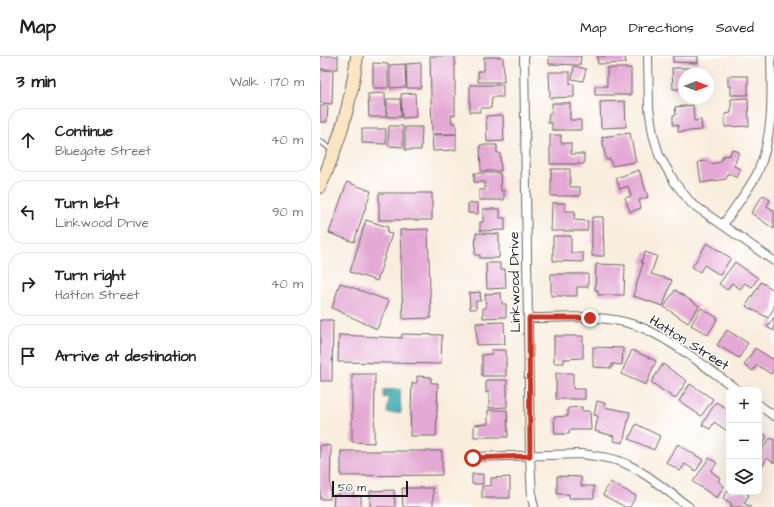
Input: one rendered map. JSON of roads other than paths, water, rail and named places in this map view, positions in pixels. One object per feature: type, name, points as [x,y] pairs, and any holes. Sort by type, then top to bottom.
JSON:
[{"type":"street","points":[[320,187],[335,152],[346,118],[357,56]]},
{"type":"street","name":"Linkwood Drive","points":[[524,56],[530,456],[532,498],[534,507]]},
{"type":"street","points":[[648,56],[649,108],[653,134],[659,155],[675,183],[691,203],[774,261]]},
{"type":"street","points":[[723,225],[757,174],[768,145],[772,116],[771,56]]},
{"type":"street","name":"Hatton Street","points":[[529,318],[590,318],[634,324],[653,332],[734,387]]},
{"type":"street","points":[[762,407],[774,416]]},
{"type":"street","points":[[473,458],[582,454],[599,456],[620,461],[637,470],[690,507]]},
{"type":"lane","points":[[320,141],[335,152]]},
{"type":"water","points":[[400,389],[401,413],[387,413],[389,397],[384,398],[384,390]]}]
